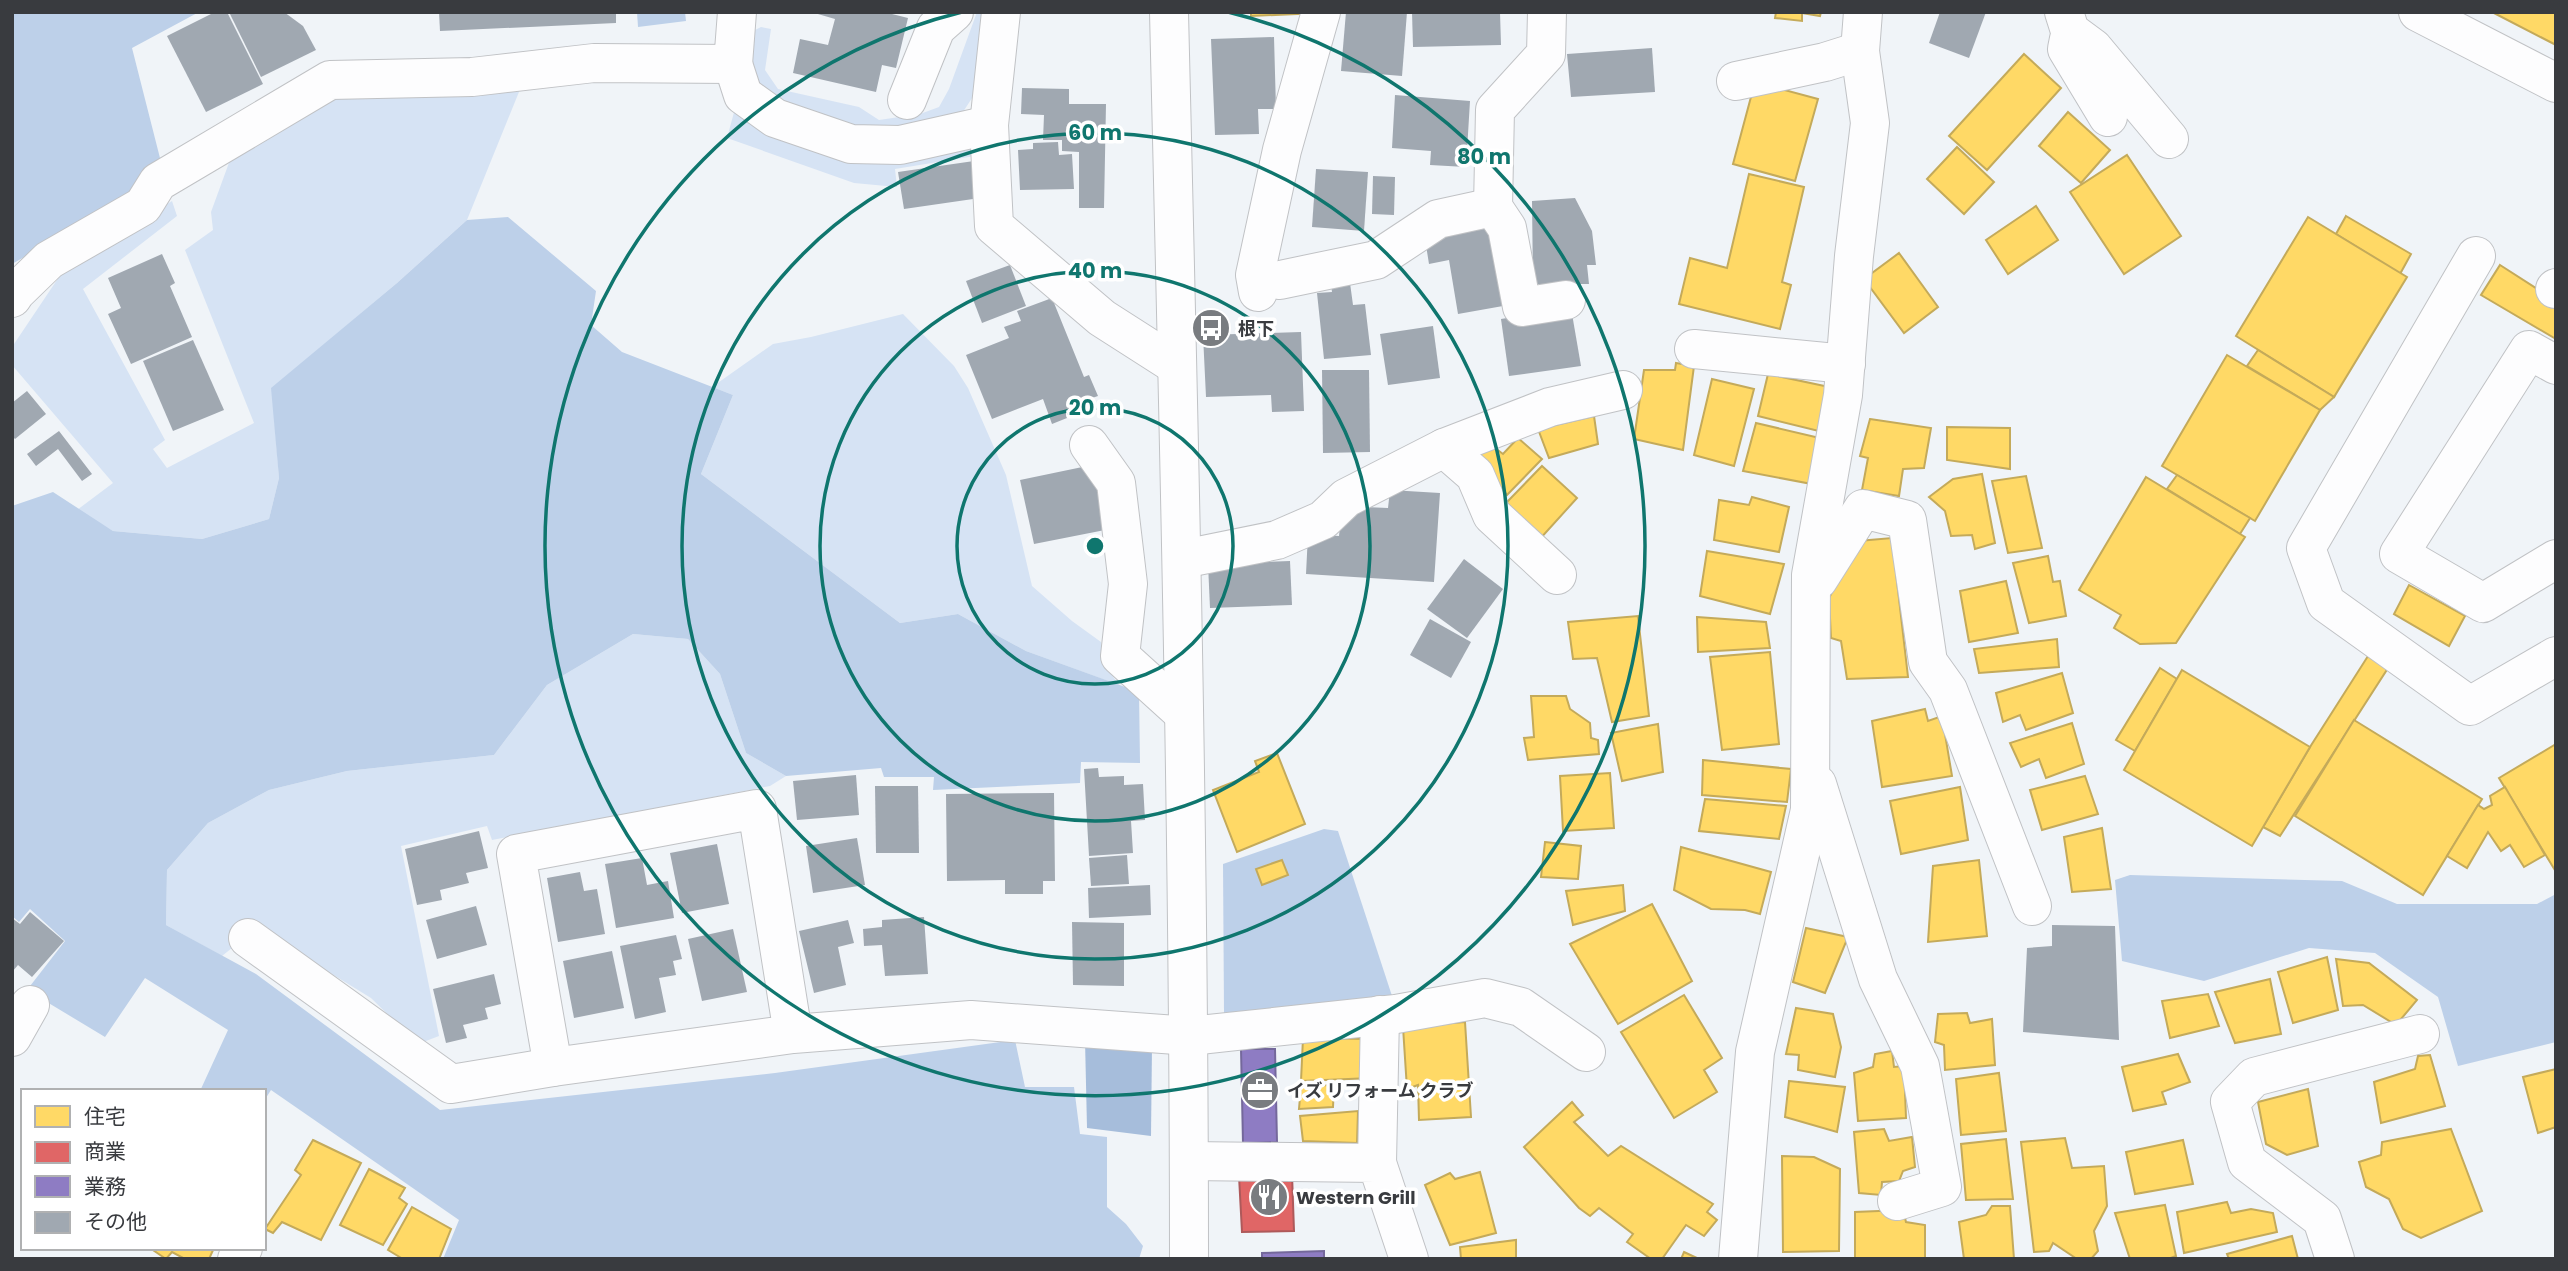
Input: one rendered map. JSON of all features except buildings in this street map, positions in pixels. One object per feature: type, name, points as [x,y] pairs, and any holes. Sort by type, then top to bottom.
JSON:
[{"type":"street","points":[[737,12],[733,64],[743,95],[775,118],[852,144],[900,145],[989,125]]},
{"type":"street","points":[[907,100],[936,29],[954,12]]},
{"type":"street","points":[[1001,12],[989,125],[994,226],[1102,318],[1177,366]]},
{"type":"street","points":[[1169,12],[1183,559],[1190,1036],[1189,1259]]},
{"type":"street","points":[[1321,12],[1282,150],[1255,275],[1269,286],[1376,260],[1438,219],[1493,208]]},
{"type":"street","points":[[1547,12],[1546,54],[1495,110],[1493,208],[1507,228],[1522,307],[1566,300]]},
{"type":"street","points":[[1738,1259],[1755,1052],[1810,810],[1811,575],[1843,395],[1854,256],[1870,123],[1860,51],[1863,12]]},
{"type":"street","points":[[2417,12],[2556,83]]},
{"type":"street","points":[[2067,22],[2067,49],[2108,117]]},
{"type":"street","points":[[2067,22],[2093,48],[2169,139]]},
{"type":"street","points":[[1736,81],[1825,62],[1860,51]]},
{"type":"street","points":[[12,298],[49,260],[143,206],[158,182],[330,80],[472,77],[594,63],[733,64]]},
{"type":"street","points":[[2476,256],[2306,548],[2326,603],[2470,706],[2556,656]]},
{"type":"street","points":[[1694,349],[1846,364]]},
{"type":"street","points":[[2556,365],[2529,349],[2399,554],[2483,603],[2556,559]]},
{"type":"street","points":[[1183,559],[1263,543],[1288,535],[1323,520],[1346,498],[1444,448],[1550,407],[1623,390]]},
{"type":"street","points":[[1089,445],[1115,482],[1128,584],[1120,656],[1185,714]]},
{"type":"street","points":[[1444,448],[1475,475],[1492,514],[1557,575]]},
{"type":"street","points":[[1811,591],[1863,509],[1907,520],[1928,662],[1948,690],[2032,906]]},
{"type":"street","points":[[1810,761],[1878,979],[1920,1066],[1941,1187],[1897,1201]]},
{"type":"street","points":[[553,1066],[516,854],[757,809],[793,1034]]},
{"type":"street","points":[[248,938],[451,1084],[553,1066],[793,1034],[971,1020],[1190,1036],[1380,1016],[1485,998],[1521,1007],[1586,1052]]},
{"type":"street","points":[[1380,1016],[1377,1163],[1409,1259]]},
{"type":"street","points":[[2335,1259],[2322,1219],[2247,1162],[2230,1102],[2254,1077],[2420,1034]]},
{"type":"street","points":[[1189,1161],[1377,1163]]},
{"type":"shaded area","points":[[12,12],[199,12],[132,48],[161,162],[140,191],[12,264]]},
{"type":"shaded area","points":[[637,12],[685,12],[686,21],[638,27]]},
{"type":"shaded area","points":[[977,12],[991,12],[974,95],[961,115],[941,128],[822,128],[752,81],[751,32],[761,27],[771,29],[765,70],[778,89],[859,107],[879,120],[920,114],[939,107],[949,89]]},
{"type":"shaded area","points":[[521,87],[467,220],[272,388],[279,478],[269,519],[202,539],[113,531],[77,510],[113,483],[12,365],[12,347],[65,268],[172,201],[177,216],[83,289],[165,440],[153,449],[167,468],[254,423],[185,250],[213,230],[211,212],[230,160],[338,93],[421,98]]},
{"type":"shaded area","points":[[736,105],[814,140],[979,132],[981,155],[895,169],[897,187],[854,183],[727,138]]},
{"type":"shaded area","points":[[508,217],[596,291],[591,325],[622,352],[733,395],[701,474],[900,623],[958,614],[1026,651],[1139,692],[1140,763],[1081,762],[1080,783],[933,790],[934,777],[884,777],[881,768],[786,776],[746,753],[720,674],[688,639],[633,634],[547,685],[494,755],[347,771],[269,790],[208,823],[167,870],[166,925],[256,974],[440,1110],[775,1073],[1015,1040],[1025,1087],[1074,1087],[1080,1134],[1107,1137],[1107,1207],[1126,1224],[1143,1246],[1139,1259],[443,1259],[459,1220],[271,1090],[266,1098],[266,1089],[201,1089],[228,1030],[145,978],[105,1037],[27,990],[65,941],[30,909],[19,922],[12,916],[12,506],[53,492],[113,531],[202,539],[269,519],[279,478],[271,388],[397,283],[467,220]]},
{"type":"shaded area","points":[[903,314],[954,366],[968,388],[1006,475],[1032,586],[1101,642],[1103,663],[1119,685],[1026,651],[958,614],[900,623],[701,474],[733,395],[712,387],[773,344]]},
{"type":"shaded area","points":[[633,634],[688,639],[720,674],[746,753],[786,776],[770,786],[492,840],[487,826],[401,846],[439,1036],[418,1044],[371,998],[257,928],[222,956],[166,925],[167,870],[208,823],[269,790],[347,771],[494,755],[547,685]]},
{"type":"shaded area","points":[[1324,829],[1338,831],[1393,999],[1224,1013],[1223,864]]},
{"type":"shaded area","points":[[2130,875],[2342,881],[2397,904],[2537,904],[2556,894],[2556,1042],[2458,1066],[2438,997],[2375,953],[2309,948],[2204,981],[2122,961],[2115,880]]},
{"type":"shaded area","points":[[1085,1040],[1152,1046],[1151,1136],[1087,1128]]},
{"type":"place","name":"根下","points":[[1211,328]]},
{"type":"place","name":"イズ リフォーム クラブ","points":[[1260,1090]]},
{"type":"place","name":"Western Grill","points":[[1269,1197]]}]
